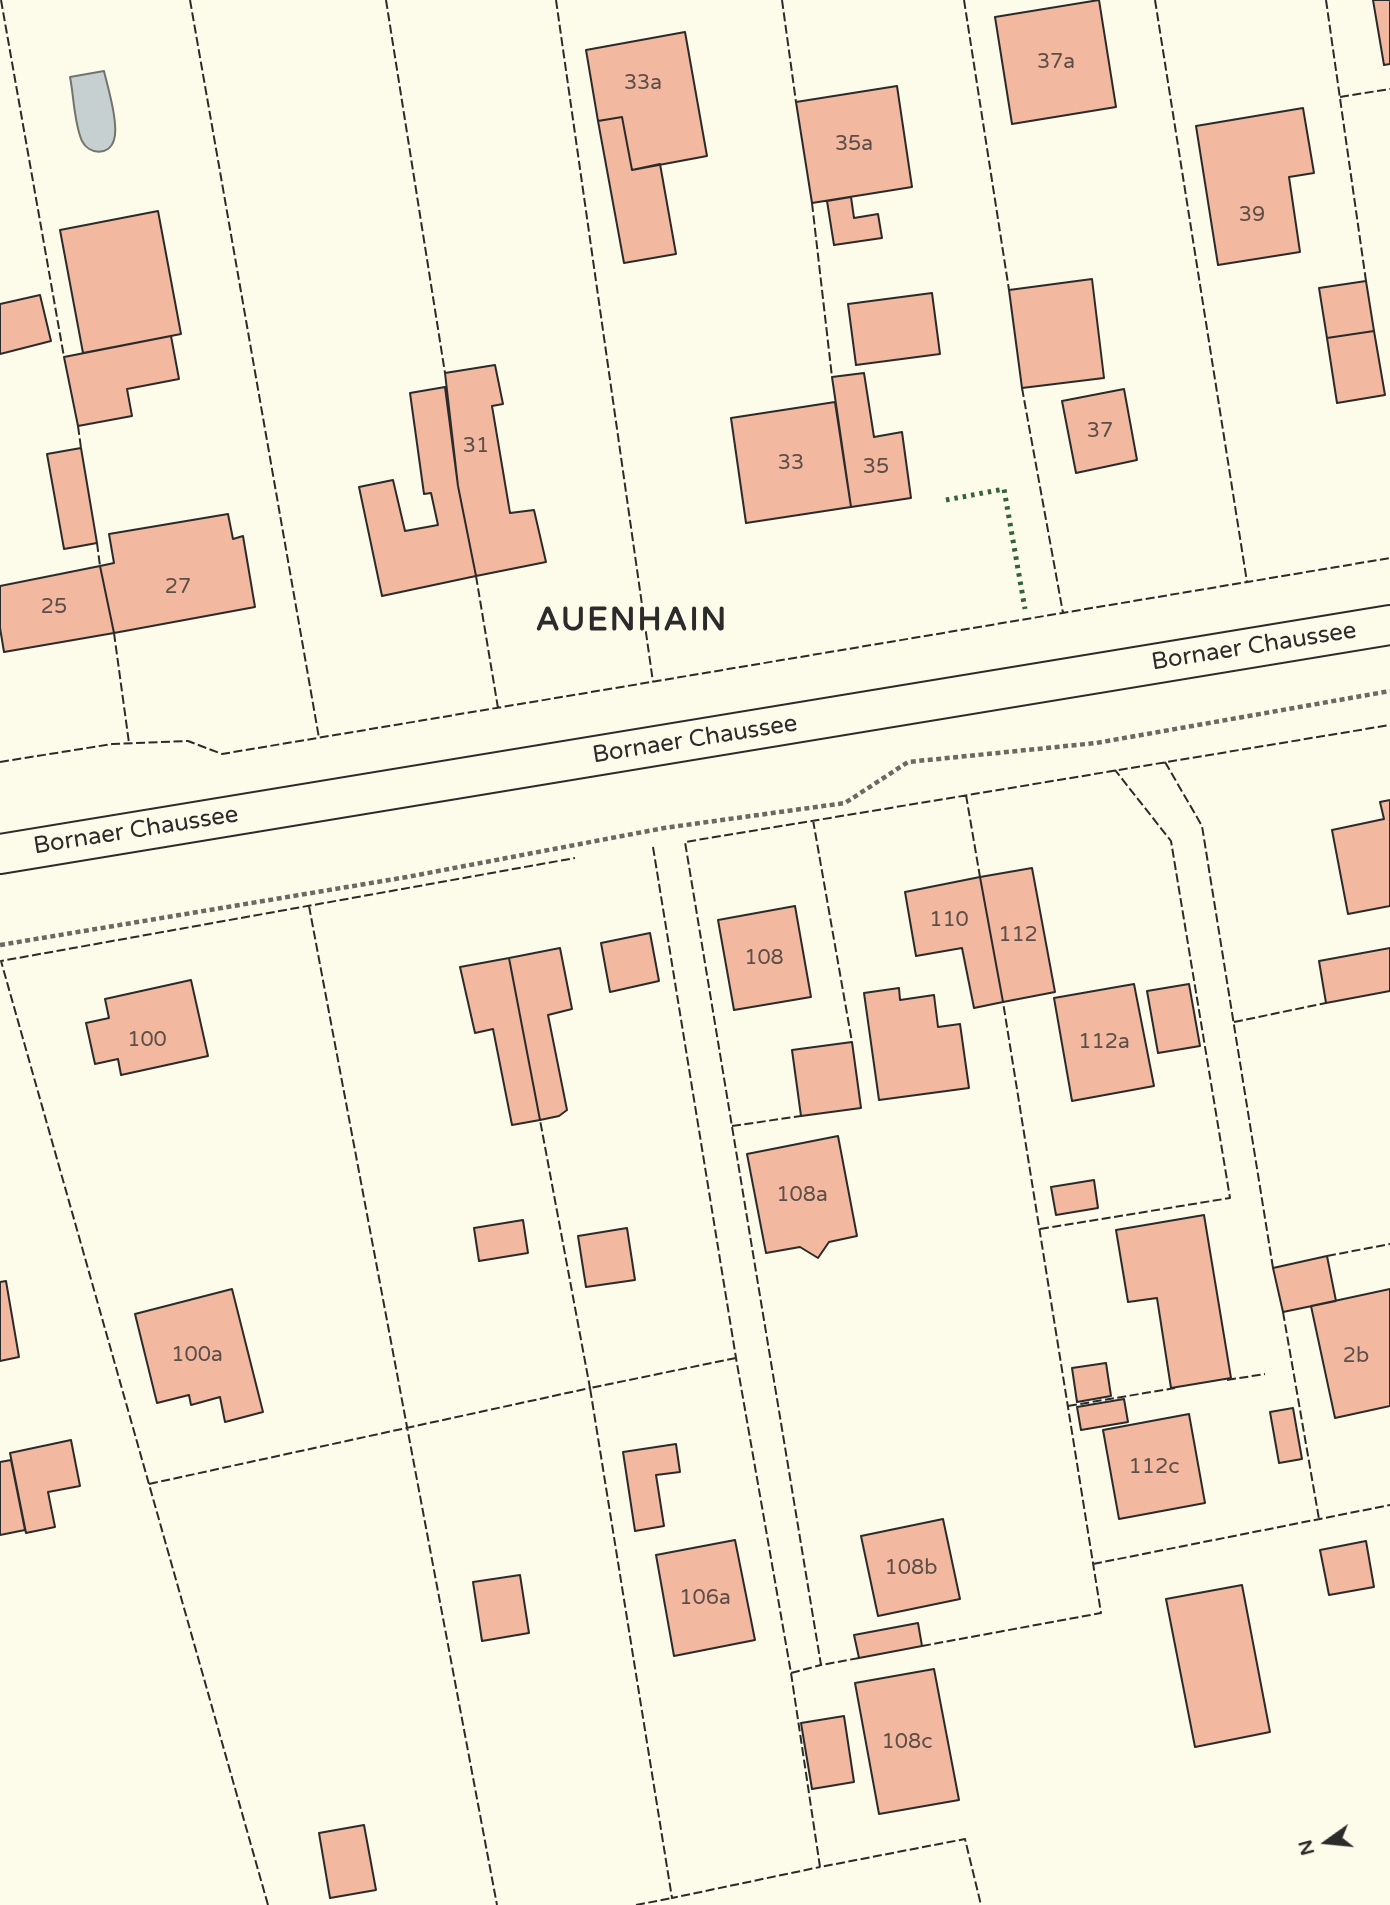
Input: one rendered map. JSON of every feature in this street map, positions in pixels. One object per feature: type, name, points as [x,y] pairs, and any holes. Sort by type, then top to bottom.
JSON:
[{"type":"street","name":"Bornaer Chaussee","points":[[0,854],[1390,625]]},
{"type":"path","points":[[0,945],[407,877],[664,828],[845,803],[908,762],[1096,743],[1390,691]]},
{"type":"shaded area","points":[[104,71],[115,133],[108,149],[99,152],[85,146],[79,134],[70,77]]},
{"type":"building","points":[[1099,0],[1116,107],[1012,124],[995,17]]},
{"type":"building","points":[[1373,0],[1390,0],[1390,64],[1384,65]]},
{"type":"building","points":[[685,32],[707,156],[632,170],[622,117],[598,121],[586,50]]},
{"type":"building","points":[[897,86],[912,187],[812,203],[796,102]]},
{"type":"building","points":[[1303,108],[1314,173],[1289,177],[1300,252],[1218,265],[1196,126]]},
{"type":"building","points":[[622,117],[632,170],[660,164],[676,254],[624,263],[598,121]]},
{"type":"building","points":[[851,197],[854,218],[878,214],[882,238],[834,245],[827,201]]},
{"type":"building","points":[[158,211],[181,334],[83,353],[60,230]]},
{"type":"building","points":[[1092,279],[1104,378],[1022,388],[1009,290]]},
{"type":"building","points":[[1366,281],[1374,331],[1327,338],[1319,288]]},
{"type":"building","points":[[932,293],[940,354],[856,365],[848,304]]},
{"type":"building","points":[[40,295],[51,341],[0,354],[0,304]]},
{"type":"building","points":[[1374,331],[1385,395],[1337,403],[1327,338]]},
{"type":"building","points":[[171,336],[179,379],[127,389],[132,416],[78,426],[64,357]]},
{"type":"building","points":[[495,365],[503,404],[492,406],[510,513],[534,510],[546,562],[476,576],[458,486],[445,373]]},
{"type":"building","points":[[864,373],[874,437],[902,432],[911,498],[851,507],[832,377]]},
{"type":"building","points":[[445,387],[458,486],[476,576],[382,596],[359,487],[393,480],[405,531],[438,525],[431,493],[424,494],[410,393]]},
{"type":"building","points":[[1124,389],[1137,460],[1076,473],[1062,401]]},
{"type":"building","points":[[835,402],[851,507],[746,523],[731,418]]},
{"type":"building","points":[[81,448],[97,543],[64,549],[47,454]]},
{"type":"building","points":[[228,514],[233,539],[243,536],[255,607],[114,633],[100,566],[114,563],[109,534]]},
{"type":"building","points":[[100,566],[114,633],[4,652],[0,628],[0,586]]},
{"type":"building","points":[[1390,800],[1390,906],[1348,914],[1332,830],[1384,819],[1380,802]]},
{"type":"building","points":[[1032,868],[1055,992],[1003,1002],[980,877]]},
{"type":"building","points":[[980,877],[1003,1002],[974,1008],[962,948],[916,956],[905,892]]},
{"type":"building","points":[[795,906],[811,997],[734,1010],[718,920]]},
{"type":"building","points":[[650,933],[659,981],[610,992],[601,943]]},
{"type":"building","points":[[560,948],[572,1009],[548,1015],[567,1110],[559,1116],[540,1120],[509,958]]},
{"type":"building","points":[[1390,948],[1390,991],[1326,1003],[1319,961]]},
{"type":"building","points":[[509,958],[540,1120],[512,1125],[493,1029],[475,1033],[460,967]]},
{"type":"building","points":[[191,980],[208,1056],[121,1075],[118,1059],[95,1064],[86,1023],[109,1018],[105,999]]},
{"type":"building","points":[[1134,984],[1154,1086],[1072,1101],[1054,998]]},
{"type":"building","points":[[1189,984],[1200,1046],[1158,1053],[1147,991]]},
{"type":"building","points":[[899,988],[900,1000],[934,995],[938,1027],[960,1024],[969,1088],[879,1100],[864,993]]},
{"type":"building","points":[[852,1042],[861,1108],[801,1116],[792,1050]]},
{"type":"building","points":[[838,1136],[857,1236],[829,1242],[818,1258],[800,1247],[766,1253],[747,1154]]},
{"type":"building","points":[[1094,1180],[1098,1208],[1056,1215],[1051,1187]]},
{"type":"building","points":[[1204,1215],[1231,1378],[1171,1388],[1157,1298],[1128,1302],[1116,1230]]},
{"type":"building","points":[[523,1220],[528,1253],[479,1261],[474,1228]]},
{"type":"building","points":[[627,1228],[635,1280],[586,1287],[578,1236]]},
{"type":"building","points":[[1327,1256],[1336,1301],[1283,1312],[1273,1268]]},
{"type":"building","points":[[6,1281],[19,1357],[0,1361],[0,1282]]},
{"type":"building","points":[[232,1289],[263,1412],[225,1422],[220,1397],[191,1405],[189,1395],[157,1403],[135,1314]]},
{"type":"building","points":[[1390,1289],[1390,1406],[1335,1418],[1311,1306]]},
{"type":"building","points":[[1106,1363],[1111,1396],[1077,1402],[1072,1368]]},
{"type":"building","points":[[1124,1399],[1128,1422],[1081,1430],[1077,1407]]},
{"type":"building","points":[[1293,1408],[1302,1459],[1279,1463],[1270,1412]]},
{"type":"building","points":[[1189,1414],[1205,1503],[1119,1519],[1103,1430]]},
{"type":"building","points":[[71,1440],[80,1486],[48,1492],[55,1527],[26,1533],[10,1453]]},
{"type":"building","points":[[676,1444],[680,1472],[656,1475],[664,1526],[635,1531],[623,1452]]},
{"type":"building","points":[[11,1460],[25,1530],[0,1535],[0,1462]]},
{"type":"building","points":[[943,1519],[960,1599],[878,1616],[861,1536]]},
{"type":"building","points":[[735,1540],[755,1640],[674,1656],[656,1555]]},
{"type":"building","points":[[1366,1541],[1374,1587],[1329,1595],[1320,1550]]},
{"type":"building","points":[[520,1575],[529,1633],[482,1641],[473,1582]]},
{"type":"building","points":[[1242,1585],[1270,1732],[1195,1747],[1166,1599]]},
{"type":"building","points":[[918,1623],[922,1646],[859,1658],[854,1635]]},
{"type":"building","points":[[934,1669],[959,1800],[879,1814],[855,1683]]},
{"type":"building","points":[[844,1716],[854,1782],[812,1789],[801,1723]]},
{"type":"building","points":[[364,1825],[376,1890],[330,1898],[319,1833]]},
{"type":"hedge","points":[[946,500],[1004,489],[1025,609]]},
{"type":"fence","points":[[1,0],[64,357]]},
{"type":"fence","points":[[190,0],[319,738]]},
{"type":"fence","points":[[386,0],[445,373]]},
{"type":"fence","points":[[556,0],[653,682]]},
{"type":"fence","points":[[782,0],[796,102]]},
{"type":"fence","points":[[964,0],[1009,290]]},
{"type":"fence","points":[[1155,0],[1247,582]]},
{"type":"fence","points":[[1326,0],[1366,281]]},
{"type":"fence","points":[[1340,97],[1390,89]]},
{"type":"fence","points":[[812,203],[832,377]]},
{"type":"fence","points":[[1022,388],[1063,613]]},
{"type":"fence","points":[[78,426],[81,448]]},
{"type":"fence","points":[[97,543],[100,566]]},
{"type":"fence","points":[[0,762],[112,744],[188,741],[222,754],[1390,558]]},
{"type":"fence","points":[[476,576],[498,708]]},
{"type":"fence","points":[[114,633],[129,743]]},
{"type":"fence","points":[[859,1658],[821,1665],[685,842],[1390,725]]},
{"type":"fence","points":[[1165,762],[1202,826],[1273,1268]]},
{"type":"fence","points":[[1040,1229],[1230,1198],[1171,841],[1115,770]]},
{"type":"fence","points":[[966,795],[980,877]]},
{"type":"fence","points":[[813,820],[852,1042]]},
{"type":"fence","points":[[653,847],[736,1358],[791,1673],[820,1867],[965,1839],[981,1905]]},
{"type":"fence","points":[[268,1905],[1,961],[575,858]]},
{"type":"fence","points":[[309,906],[497,1905]]},
{"type":"fence","points":[[922,1646],[1101,1613],[1003,1002]]},
{"type":"fence","points":[[1234,1022],[1326,1003]]},
{"type":"fence","points":[[732,1126],[801,1116]]},
{"type":"fence","points":[[149,1484],[590,1388],[540,1120]]},
{"type":"fence","points":[[1327,1256],[1390,1244]]},
{"type":"fence","points":[[1283,1312],[1319,1519]]},
{"type":"fence","points":[[736,1358],[590,1388],[672,1898],[820,1867]]},
{"type":"fence","points":[[1227,1380],[1265,1374]]},
{"type":"fence","points":[[1068,1406],[1175,1388]]},
{"type":"fence","points":[[1093,1564],[1390,1505]]},
{"type":"fence","points":[[791,1673],[821,1665]]},
{"type":"fence","points":[[636,1905],[672,1898]]},
{"type":"district","name":"AUENHAIN","points":[[632,622]]}]
